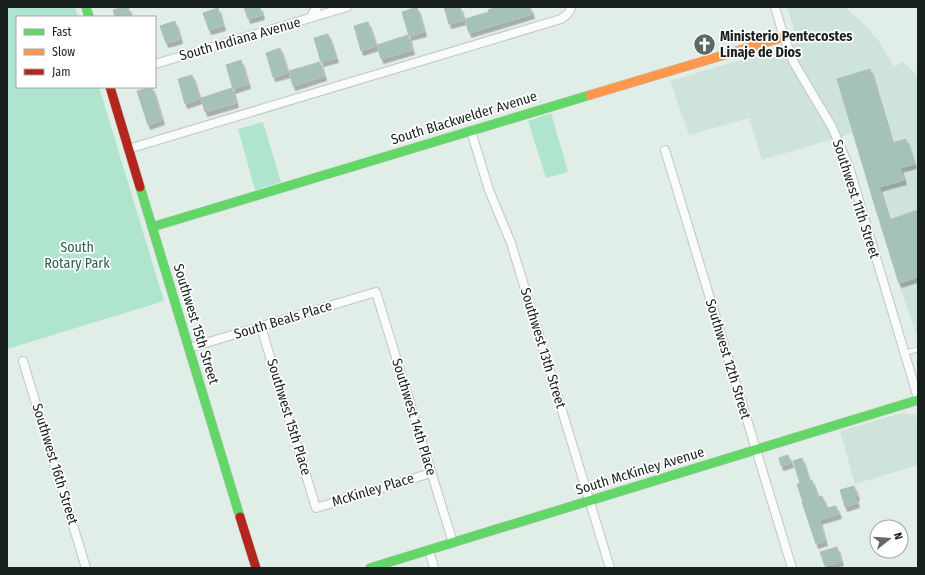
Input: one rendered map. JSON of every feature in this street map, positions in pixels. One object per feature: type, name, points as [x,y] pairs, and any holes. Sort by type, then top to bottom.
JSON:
[{"type":"street","points":[[310,18],[316,7]]},
{"type":"street","name":"South Indiana Avenue","points":[[156,64],[348,7]]},
{"type":"street","points":[[128,149],[561,19],[570,11],[571,7]]},
{"type":"street","name":"Southwest 11th Street","points":[[776,7],[784,37],[794,63],[832,127],[849,167],[904,353],[915,374],[918,399]]},
{"type":"street","name":"South Blackwelder Avenue","points":[[152,227],[784,37]]},
{"type":"street","name":"Southwest 15th Street","points":[[110,88],[256,568]]},
{"type":"street","name":"Southwest 13th Street","points":[[471,131],[489,190],[511,243],[610,568]]},
{"type":"street","name":"Southwest 12th Street","points":[[665,150],[792,568]]},
{"type":"street","name":"South Beals Place","points":[[189,348],[376,292]]},
{"type":"street","name":"Southwest 14th Place","points":[[376,292],[453,543]]},
{"type":"street","name":"Southwest 15th Place","points":[[261,326],[316,508]]},
{"type":"street","name":"Southwest 16th Street","points":[[23,361],[86,568]]},
{"type":"street","name":"South McKinley Avenue","points":[[370,568],[918,399]]},
{"type":"street","name":"McKinley Place","points":[[316,508],[431,473]]},
{"type":"street","points":[[428,550],[434,568]]},
{"type":"lane","points":[[904,353],[918,349]]},
{"type":"shaded area","points":[[787,7],[845,7],[868,28],[880,43],[894,67],[903,62],[918,76],[918,341],[899,286],[853,133],[762,160],[749,118],[689,135],[670,81],[798,43]]},
{"type":"shaded area","points":[[902,413],[916,415],[918,424],[918,465],[855,484],[840,431]]},
{"type":"green space","name":"South Rotary Park","points":[[7,7],[75,7],[78,16],[16,16],[16,88],[99,88],[164,301],[7,349]]},
{"type":"green space","points":[[551,113],[568,172],[546,178],[528,121]]},
{"type":"green space","points":[[263,122],[281,182],[255,190],[238,129]]},
{"type":"building","points":[[128,7],[131,16],[115,16],[113,10]]},
{"type":"building","points":[[244,7],[260,7],[262,15],[248,19]]},
{"type":"building","points":[[417,7],[424,32],[409,36],[402,12]]},
{"type":"building","points":[[444,7],[460,7],[464,20],[449,24]]},
{"type":"building","points":[[497,7],[530,7],[532,14],[469,33],[465,19],[489,12],[488,10]]},
{"type":"building","points":[[218,8],[223,26],[209,30],[203,13]]},
{"type":"building","points":[[175,21],[180,39],[166,43],[160,26]]},
{"type":"building","points":[[368,22],[376,46],[361,51],[354,26]]},
{"type":"building","points":[[328,34],[336,58],[321,62],[314,38]]},
{"type":"building","points":[[408,35],[412,50],[381,59],[377,45]]},
{"type":"building","points":[[280,48],[288,73],[273,77],[266,53]]},
{"type":"building","points":[[241,60],[248,84],[233,89],[226,65]]},
{"type":"building","points":[[320,62],[324,76],[293,86],[289,71]]},
{"type":"building","points":[[870,69],[892,143],[906,139],[914,164],[900,168],[904,180],[879,187],[889,220],[918,210],[918,277],[899,283],[837,79]]},
{"type":"building","points":[[192,75],[200,99],[185,104],[178,79]]},
{"type":"building","points":[[152,88],[162,120],[148,125],[137,91]]},
{"type":"building","points":[[232,88],[236,103],[205,112],[201,98]]},
{"type":"building","points":[[788,455],[791,463],[781,466],[779,458]]},
{"type":"building","points":[[802,458],[809,481],[812,480],[818,497],[822,496],[827,508],[836,506],[839,514],[819,520],[825,541],[816,544],[797,484],[800,483],[793,461]]},
{"type":"building","points":[[854,486],[857,496],[855,497],[857,503],[845,507],[840,490]]},
{"type":"building","points":[[837,547],[841,561],[825,566],[820,552]]},
{"type":"traffic: fast","points":[[86,7],[89,16]]},
{"type":"traffic: fast","points":[[152,227],[590,95]]},
{"type":"traffic: fast","points":[[140,187],[240,517]]},
{"type":"traffic: fast","points":[[370,568],[918,400]]},
{"type":"traffic: slow","points":[[590,95],[784,37]]},
{"type":"traffic: jam","points":[[110,88],[140,187]]},
{"type":"traffic: jam","points":[[240,517],[256,568]]},
{"type":"place","name":"Ministerio Pentecostes Linaje de Dios","points":[[704,44]]}]
